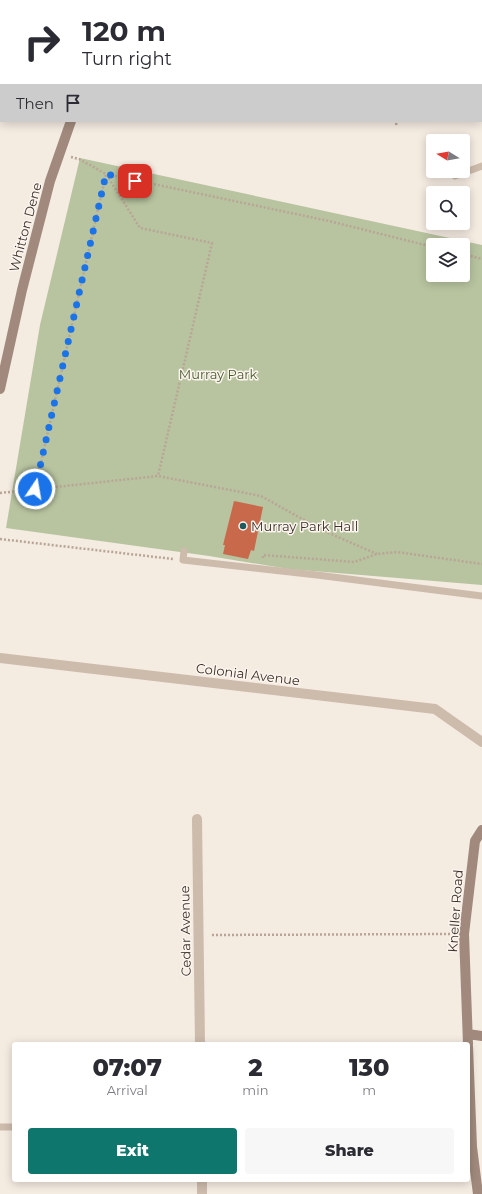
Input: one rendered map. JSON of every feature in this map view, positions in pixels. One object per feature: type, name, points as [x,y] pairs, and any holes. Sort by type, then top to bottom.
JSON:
[{"type":"main road","name":"Whitton Dene","points":[[0,390],[22,290],[50,181],[71,122]]},
{"type":"main road","name":"Kneller Road","points":[[468,1042],[464,934],[475,841],[482,830]]},
{"type":"main road","points":[[468,1042],[482,1036]]},
{"type":"main road","name":"Kneller Road","points":[[470,1094],[472,1147],[478,1194]]},
{"type":"street","name":"Colonial Avenue","points":[[0,658],[435,709],[482,742]]},
{"type":"street","name":"Cedar Avenue","points":[[197,819],[200,1042]]},
{"type":"street","points":[[202,1182],[202,1194]]},
{"type":"lane","points":[[470,170],[482,166]]},
{"type":"lane","points":[[184,551],[183,560],[482,596]]},
{"type":"lane","points":[[0,1127],[12,1127]]},
{"type":"path","points":[[396,126],[397,122]]},
{"type":"path","points":[[59,154],[80,159],[106,174],[329,221],[426,245]]},
{"type":"path","points":[[106,174],[140,228],[212,243],[158,476]]},
{"type":"path","points":[[35,489],[106,174]]},
{"type":"path","points":[[470,256],[482,259]]},
{"type":"path","points":[[0,493],[158,476],[261,496],[322,530],[377,554]]},
{"type":"path","points":[[0,539],[183,560]]},
{"type":"path","points":[[261,569],[264,555],[354,562],[377,554],[397,552],[482,564]]},
{"type":"path","points":[[198,935],[464,934]]},
{"type":"green space","name":"Murray Park","points":[[80,158],[450,238],[426,238],[426,282],[470,282],[470,242],[482,245],[482,585],[289,569],[209,556],[6,528],[40,325]]},
{"type":"building","name":"Murray Park Hall","points":[[234,501],[263,507],[254,551],[251,550],[248,559],[223,554],[225,545],[223,545]]},
{"type":"place","name":"Murray Park Hall","points":[[243,526]]},
{"type":"route","points":[[35,489],[106,174],[135,181]]}]
